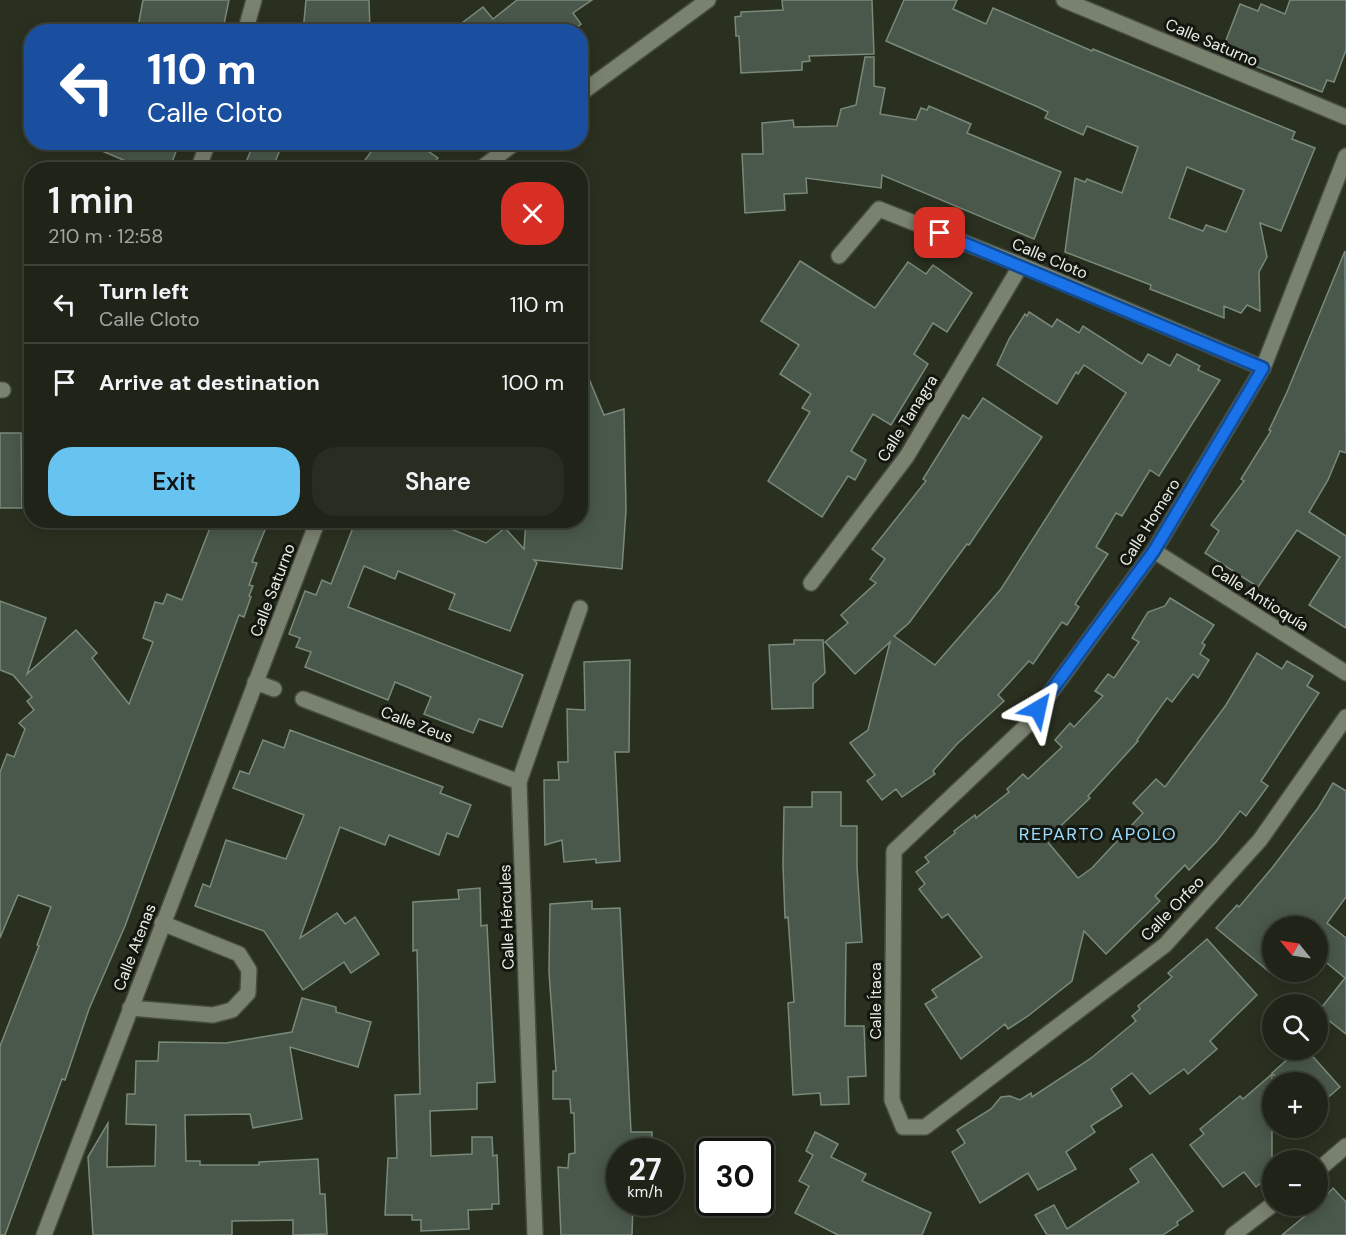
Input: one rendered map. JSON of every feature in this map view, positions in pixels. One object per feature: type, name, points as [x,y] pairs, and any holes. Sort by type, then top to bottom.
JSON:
[{"type":"street","points":[[247,24],[254,0]]},
{"type":"street","points":[[588,88],[708,0]]},
{"type":"street","name":"Calle Saturno","points":[[1064,0],[1346,117]]},
{"type":"street","points":[[490,162],[505,150]]},
{"type":"street","name":"Calle Homero","points":[[894,851],[1026,726],[1154,551],[1263,368],[1346,156]]},
{"type":"street","name":"Calle Cloto","points":[[839,256],[879,209],[1021,265],[1263,368]]},
{"type":"street","name":"Calle Tanagra","points":[[811,583],[907,456],[1021,265]]},
{"type":"street","name":"Calle Saturno","points":[[257,678],[315,528]]},
{"type":"street","name":"Calle Antioquía","points":[[1154,551],[1346,673]]},
{"type":"street","name":"Calle Hércules","points":[[534,1235],[519,782],[580,608]]},
{"type":"street","points":[[257,678],[274,689]]},
{"type":"street","name":"Calle Atenas","points":[[44,1235],[257,678]]},
{"type":"street","name":"Calle Zeus","points":[[303,699],[519,782]]},
{"type":"street","name":"Calle Orfeo","points":[[925,1127],[1165,945],[1260,840],[1346,717]]},
{"type":"street","name":"Calle Ítaca","points":[[894,851],[892,1100],[903,1127],[925,1127]]},
{"type":"street","points":[[130,1008],[213,1015],[232,1010],[248,993],[249,970],[239,954],[162,923]]},
{"type":"street","points":[[1328,1162],[1346,1146]]},
{"type":"street","points":[[1233,1235],[1262,1213]]},
{"type":"building","points":[[143,0],[229,0],[224,24],[138,24]]},
{"type":"building","points":[[306,0],[369,0],[370,24],[304,24]]},
{"type":"building","points":[[517,0],[592,0],[573,13],[581,24],[461,24],[483,7],[493,19]]},
{"type":"building","points":[[782,0],[872,0],[874,54],[809,56],[810,61],[802,62],[802,70],[741,73],[739,36],[736,36],[735,17],[741,16],[741,12],[783,10]]},
{"type":"building","points":[[904,0],[957,0],[953,9],[986,24],[993,8],[1092,51],[1093,49],[1295,132],[1292,139],[1315,148],[1281,231],[1260,223],[1267,257],[1259,272],[1260,311],[1247,305],[1241,313],[1224,306],[1224,318],[1150,289],[1151,285],[1065,252],[1075,178],[1085,182],[1087,179],[1122,193],[1138,147],[1087,126],[1083,135],[1045,118],[1048,112],[1038,107],[886,41]],"holes":[[[1187,167],[1244,190],[1226,232],[1206,225],[1203,231],[1169,218]]]},
{"type":"building","points":[[1290,0],[1346,0],[1346,50],[1334,82],[1327,80],[1322,92],[1221,53],[1240,4],[1258,11],[1261,4],[1285,14]]},
{"type":"building","points":[[865,57],[874,57],[874,86],[885,88],[880,114],[916,120],[921,108],[927,110],[929,106],[971,124],[967,133],[1061,172],[1034,239],[882,175],[881,188],[806,178],[807,193],[784,194],[785,210],[745,213],[742,154],[763,154],[762,123],[793,120],[794,127],[837,126],[841,109],[856,105]]},
{"type":"building","points":[[100,150],[177,150],[172,162],[128,162]]},
{"type":"building","points":[[251,150],[280,150],[275,162],[246,162]]},
{"type":"building","points":[[372,150],[429,150],[438,158],[435,162],[364,162]]},
{"type":"building","points":[[1345,251],[1346,453],[1340,451],[1328,480],[1309,512],[1346,536],[1346,628],[1309,605],[1340,557],[1297,530],[1258,587],[1205,553],[1219,531],[1211,525],[1244,481],[1241,479],[1271,431],[1269,430]]},
{"type":"building","points":[[800,261],[875,308],[908,262],[926,274],[933,265],[972,293],[947,332],[933,323],[914,354],[928,364],[891,425],[873,414],[851,451],[866,460],[855,480],[848,476],[822,517],[768,481],[810,412],[802,408],[811,394],[780,374],[799,345],[761,321]]},
{"type":"building","points":[[1029,312],[1052,327],[1057,319],[1079,333],[1083,326],[1142,364],[1148,354],[1170,366],[1177,354],[1200,366],[1198,370],[1220,380],[1159,476],[1150,470],[1122,516],[1116,513],[1096,547],[1108,554],[1075,604],[1079,607],[1067,625],[1062,622],[1033,664],[1029,661],[998,695],[1004,701],[957,744],[933,771],[935,774],[902,797],[896,789],[882,800],[867,781],[875,775],[850,743],[868,730],[890,642],[855,674],[825,642],[848,623],[841,615],[876,583],[870,579],[885,559],[872,549],[926,481],[923,479],[963,415],[969,419],[983,398],[1042,437],[969,545],[967,544],[909,623],[894,636],[935,665],[1001,589],[1126,393],[1084,365],[1078,374],[1076,372],[1057,404],[997,365],[1009,339],[1025,314],[1027,316]]},
{"type":"building","points":[[588,376],[604,415],[624,409],[626,510],[622,569],[534,560],[537,563],[510,631],[449,609],[455,594],[398,571],[395,579],[364,566],[348,607],[523,675],[502,727],[479,719],[473,733],[424,714],[431,697],[395,682],[388,700],[305,667],[311,652],[296,647],[300,638],[289,634],[305,591],[316,595],[322,580],[331,584],[353,528],[451,528],[486,543],[505,528],[524,549],[525,528],[588,528]]},
{"type":"building","points":[[0,433],[21,433],[22,508],[0,508]]},
{"type":"building","points":[[210,528],[266,528],[252,562],[257,563],[249,585],[253,586],[244,617],[239,615],[125,926],[89,1009],[65,1080],[62,1079],[5,1235],[0,1235],[0,1046],[39,946],[37,945],[51,907],[18,895],[0,938],[0,772],[7,754],[14,757],[25,729],[19,723],[34,710],[27,701],[32,697],[13,675],[0,670],[0,601],[46,618],[27,674],[76,630],[97,653],[92,658],[129,704],[153,642],[143,638],[155,602],[163,604],[167,594],[182,600]]},
{"type":"building","points":[[1170,598],[1214,625],[1202,643],[1205,645],[1200,654],[1209,660],[1198,678],[1193,674],[1172,702],[1167,698],[1138,741],[1088,796],[1090,798],[1046,840],[1078,878],[1092,868],[1143,813],[1133,803],[1156,779],[1165,787],[1226,705],[1257,653],[1282,669],[1287,661],[1313,676],[1307,686],[1319,693],[1261,781],[1268,786],[1246,816],[1240,811],[1216,842],[1189,870],[1185,865],[1155,896],[1160,901],[1106,954],[1084,931],[1072,981],[1008,1029],[1005,1024],[961,1059],[925,1004],[937,997],[932,990],[982,957],[948,914],[942,918],[919,889],[925,884],[916,872],[929,862],[925,857],[955,833],[954,831],[975,815],[976,818],[1009,792],[1007,789],[1023,774],[1028,779],[1062,747],[1055,740],[1070,723],[1074,727],[1103,696],[1095,691],[1108,674],[1114,678],[1139,642],[1132,638],[1148,612],[1165,606]]},
{"type":"building","points":[[794,640],[823,640],[825,673],[813,684],[813,708],[772,709],[769,645],[794,644]]},
{"type":"building","points":[[630,660],[629,752],[615,752],[620,861],[596,863],[596,859],[564,862],[562,840],[545,845],[544,780],[559,780],[558,762],[568,762],[567,709],[585,710],[584,662]]},
{"type":"building","points":[[290,730],[443,787],[440,793],[471,805],[458,837],[447,833],[439,855],[389,835],[385,845],[340,827],[300,938],[337,913],[345,924],[355,917],[379,954],[351,973],[344,962],[303,990],[264,931],[195,906],[203,884],[210,887],[226,840],[286,859],[304,815],[233,788],[240,771],[249,774],[263,740],[284,748]]},
{"type":"building","points":[[1333,783],[1346,791],[1346,897],[1328,922],[1328,916],[1262,916],[1262,966],[1216,928],[1237,905],[1239,907],[1318,808]]},
{"type":"building","points":[[812,792],[841,792],[841,826],[857,826],[862,942],[846,943],[845,1026],[864,1026],[866,1076],[848,1077],[849,1104],[821,1105],[820,1093],[793,1095],[788,1003],[794,1002],[788,917],[785,918],[784,807],[812,807]]},
{"type":"building","points":[[480,888],[481,926],[487,925],[495,1082],[477,1083],[477,1109],[430,1111],[431,1156],[472,1154],[472,1137],[492,1137],[493,1156],[497,1155],[499,1204],[492,1204],[492,1209],[468,1210],[469,1229],[421,1231],[421,1220],[412,1220],[412,1215],[385,1215],[388,1158],[397,1158],[395,1095],[420,1094],[417,950],[413,951],[413,902],[459,899],[458,890]]},
{"type":"building","points":[[592,901],[592,909],[620,908],[631,1132],[652,1132],[652,1138],[606,1138],[606,1216],[633,1216],[632,1235],[561,1235],[558,1167],[568,1168],[569,1154],[575,1153],[574,1113],[571,1113],[570,1099],[553,1099],[553,1071],[556,1071],[549,972],[550,904]]},
{"type":"building","points":[[1328,924],[1346,938],[1346,1034],[1328,1020],[1328,999],[1345,978],[1328,964]]},
{"type":"building","points":[[1207,939],[1257,995],[1210,1041],[1217,1049],[1188,1074],[1184,1069],[1150,1094],[1132,1073],[1111,1089],[1122,1106],[1091,1126],[1095,1132],[1066,1152],[1076,1169],[1038,1190],[1028,1173],[980,1203],[952,1152],[965,1143],[957,1130],[991,1109],[1001,1097],[1010,1096],[1020,1100],[1031,1093],[1032,1097],[1090,1059],[1136,1021],[1132,1016],[1140,1009],[1138,1006],[1172,977],[1168,973]]},
{"type":"building","points":[[302,998],[336,1007],[336,1012],[371,1022],[358,1067],[290,1047],[302,1119],[253,1128],[250,1114],[185,1115],[186,1161],[200,1161],[200,1165],[259,1165],[259,1162],[318,1159],[320,1194],[325,1194],[327,1234],[293,1235],[293,1220],[232,1221],[232,1235],[93,1235],[88,1157],[108,1123],[107,1167],[155,1166],[156,1125],[126,1124],[127,1094],[135,1094],[136,1061],[158,1061],[159,1042],[226,1043],[292,1032]]},
{"type":"building","points":[[1287,1060],[1316,1060],[1327,1072],[1273,1072]]},
{"type":"building","points":[[1328,1074],[1340,1087],[1328,1097]]},
{"type":"building","points":[[1262,1083],[1262,1138],[1272,1138],[1272,1150],[1262,1150],[1262,1182],[1256,1187],[1244,1172],[1223,1187],[1190,1145],[1204,1134],[1200,1129],[1240,1096],[1243,1099]]},
{"type":"building","points":[[815,1132],[838,1144],[831,1157],[866,1174],[862,1181],[931,1213],[922,1235],[838,1235],[795,1213],[809,1186],[799,1181],[813,1155],[806,1151]]},
{"type":"building","points":[[1152,1154],[1193,1211],[1177,1222],[1178,1225],[1163,1235],[1047,1235],[1035,1215],[1054,1205],[1067,1229],[1139,1182],[1130,1169]]},
{"type":"building","points":[[1333,1188],[1346,1202],[1346,1235],[1282,1235],[1305,1216],[1328,1216],[1328,1194]]},
{"type":"district","name":"REPARTO APOLO","points":[[1098,834]]},
{"type":"route","points":[[940,233],[1263,368],[1154,551],[1038,709]]}]
